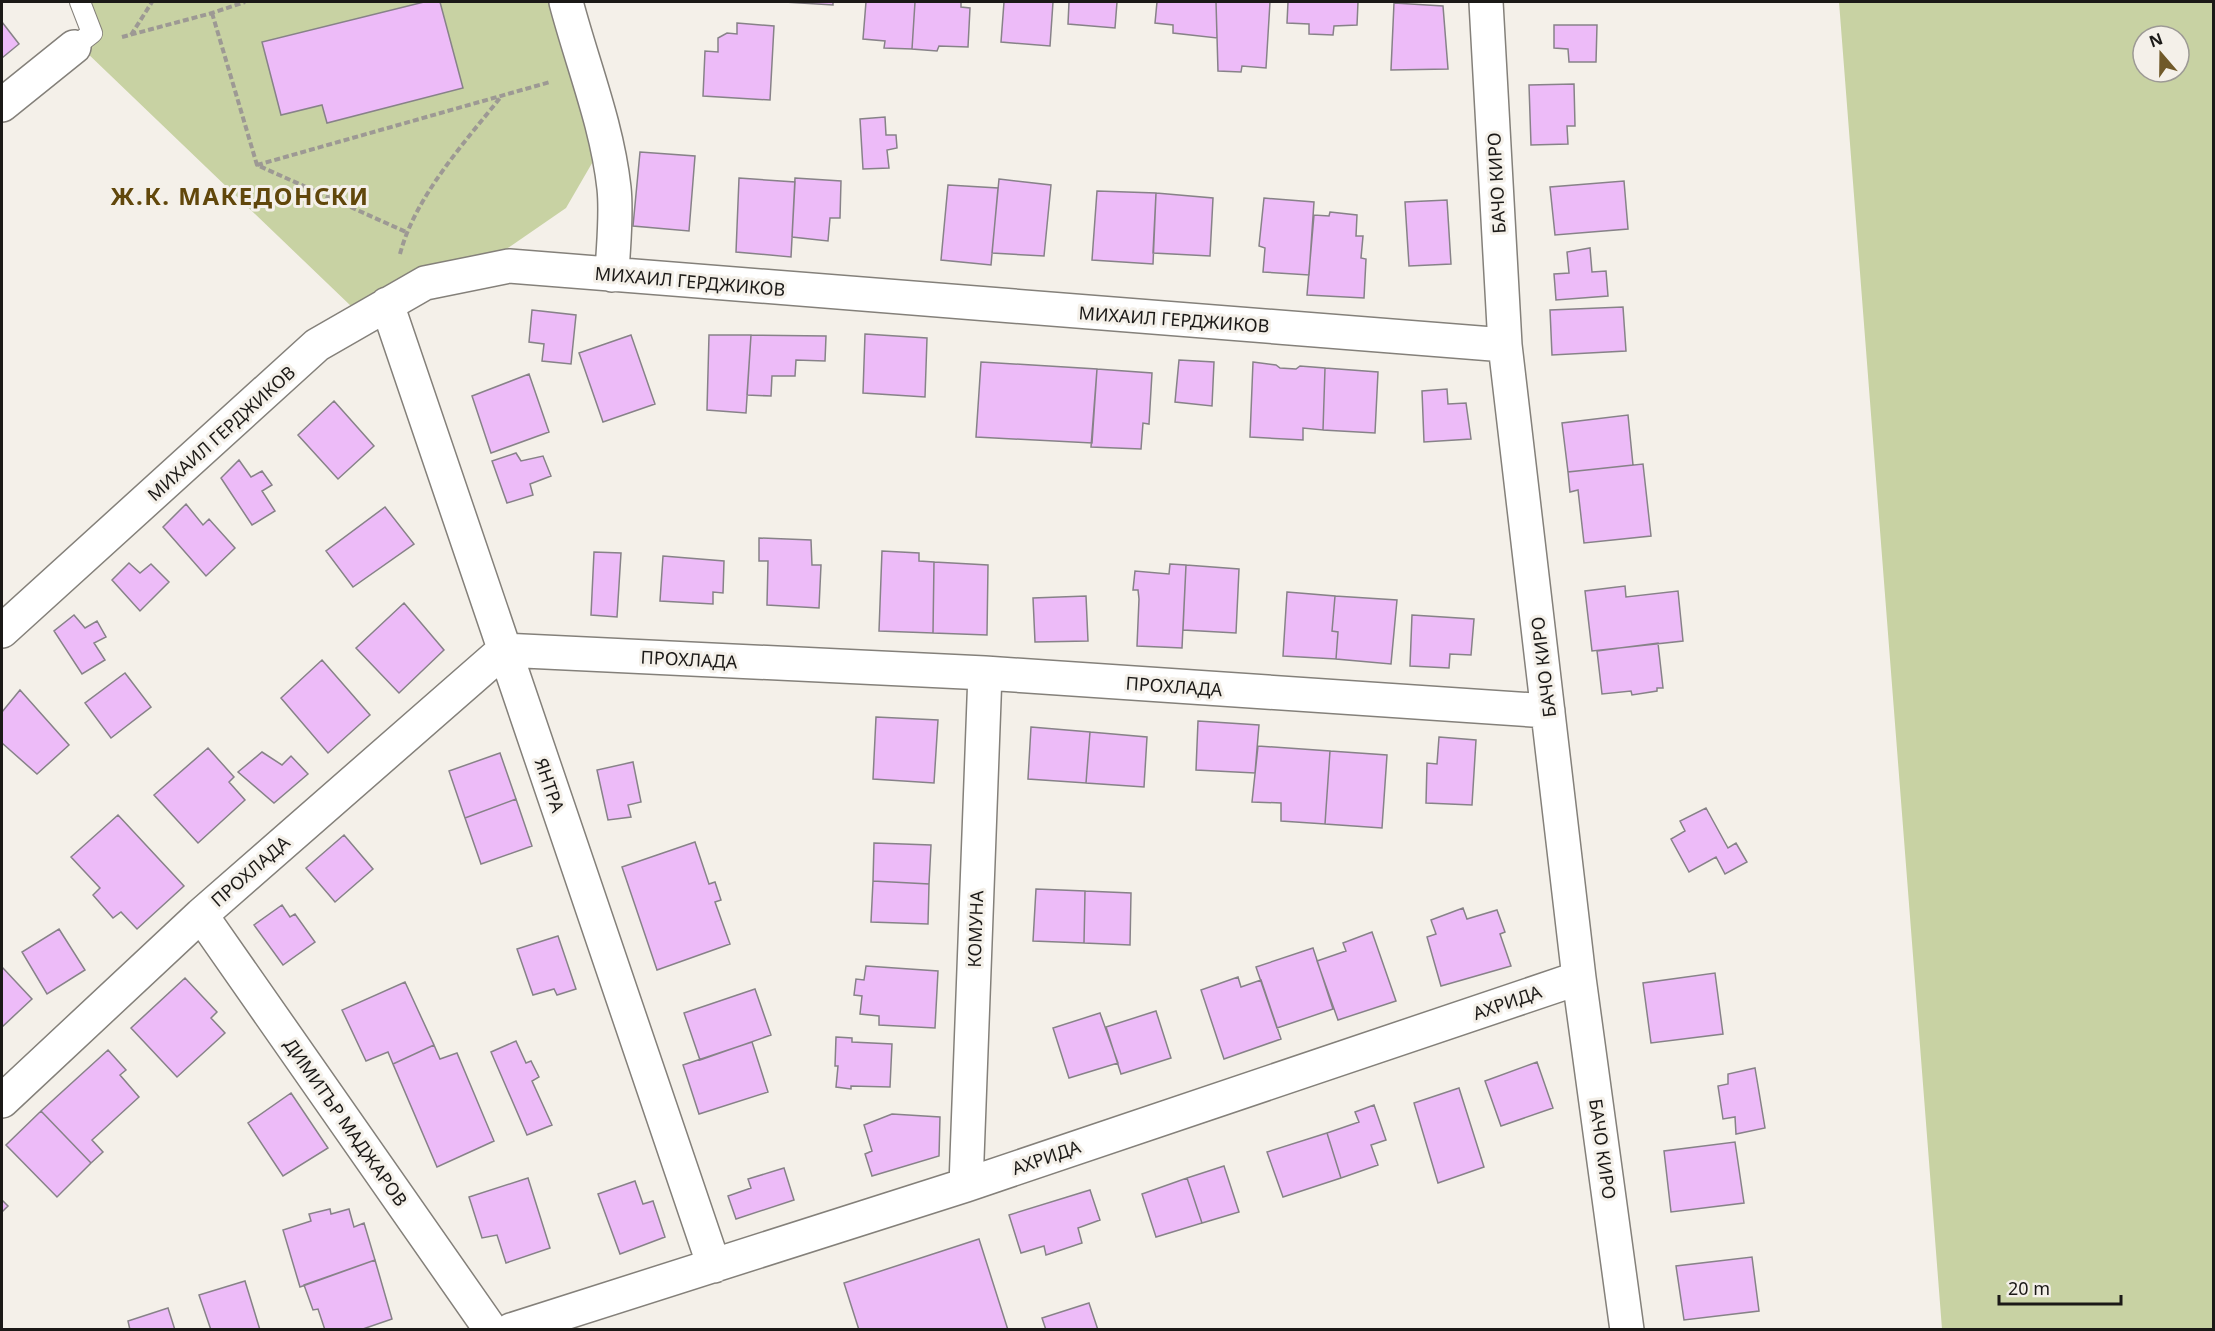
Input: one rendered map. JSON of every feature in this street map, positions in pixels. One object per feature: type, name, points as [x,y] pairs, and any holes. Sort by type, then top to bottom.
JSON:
[{"type":"street","points":[[566,2],[579,54],[594,93],[614,189],[612,275]]},
{"type":"street","name":"БАЧО КИРО","points":[[1486,2],[1505,345],[1579,978],[1627,1329]]},
{"type":"street","points":[[2,105],[74,47]]},
{"type":"street","name":"МИХАИЛ ГЕРДЖИКОВ","points":[[2,631],[317,345],[425,284],[508,266],[1505,345]]},
{"type":"street","name":"ЯНТРА","points":[[387,304],[714,1266]]},
{"type":"street","name":"ПРОХЛАДА","points":[[2,1101],[201,915],[504,650],[985,673],[1548,711]]},
{"type":"street","name":"КОМУНА","points":[[966,1185],[985,673]]},
{"type":"street","name":"ДИМИТЪР МАДЖАРОВ","points":[[201,915],[491,1329]]},
{"type":"street","name":"АХРИДА","points":[[511,1329],[966,1185],[1579,978]]},
{"type":"lane","points":[[74,47],[92,33],[80,2]]},
{"type":"path","points":[[130,35],[152,2]]},
{"type":"path","points":[[74,47],[130,35],[245,2]]},
{"type":"path","points":[[212,13],[256,165],[405,232],[447,164],[501,96],[256,165]]},
{"type":"green space","points":[[89,2],[566,2],[595,158],[566,208],[505,250],[352,307],[84,50]]},
{"type":"green space","points":[[1839,2],[2213,2],[2213,1329],[1942,1329]]},
{"type":"building","points":[[424,2],[440,2],[463,88],[327,123],[322,105],[281,115],[262,42]]},
{"type":"building","points":[[784,2],[833,2],[833,5]]},
{"type":"building","points":[[866,2],[915,2],[912,49],[884,48],[885,41],[863,39]]},
{"type":"building","points":[[915,2],[961,2],[961,7],[970,8],[968,47],[939,46],[937,51],[912,49]]},
{"type":"building","points":[[1004,2],[1053,2],[1050,46],[1001,42]]},
{"type":"building","points":[[1069,2],[1117,2],[1115,28],[1068,24]]},
{"type":"building","points":[[1157,2],[1216,2],[1217,38],[1173,33],[1173,25],[1155,23]]},
{"type":"building","points":[[1216,2],[1270,2],[1266,68],[1242,66],[1241,72],[1218,71]]},
{"type":"building","points":[[1288,2],[1358,2],[1357,25],[1334,26],[1333,35],[1309,34],[1309,24],[1287,23]]},
{"type":"building","points":[[1394,3],[1443,6],[1448,69],[1391,70]]},
{"type":"building","points":[[2,22],[19,44],[2,58]]},
{"type":"building","points":[[737,23],[774,26],[770,100],[703,96],[705,51],[718,52],[718,38],[727,33],[737,34]]},
{"type":"building","points":[[1554,25],[1597,25],[1596,62],[1569,62],[1568,49],[1554,48]]},
{"type":"building","points":[[1574,84],[1575,126],[1567,126],[1568,144],[1531,145],[1529,85]]},
{"type":"building","points":[[885,117],[886,135],[896,135],[897,148],[887,150],[889,168],[863,169],[860,119]]},
{"type":"building","points":[[640,152],[695,156],[689,231],[633,226]]},
{"type":"building","points":[[739,178],[795,182],[791,257],[736,252]]},
{"type":"building","points":[[795,178],[841,181],[840,218],[830,218],[828,241],[792,237]]},
{"type":"building","points":[[999,179],[1051,185],[1044,256],[992,253]]},
{"type":"building","points":[[1624,181],[1628,229],[1555,235],[1550,187]]},
{"type":"building","points":[[948,185],[998,188],[991,265],[941,260]]},
{"type":"building","points":[[1097,191],[1156,193],[1153,264],[1092,260]]},
{"type":"building","points":[[1156,193],[1213,198],[1210,256],[1153,253]]},
{"type":"building","points":[[1264,198],[1314,202],[1309,275],[1263,272],[1265,248],[1259,246]]},
{"type":"building","points":[[1447,200],[1451,264],[1409,266],[1405,202]]},
{"type":"building","points":[[1330,212],[1357,215],[1356,236],[1363,236],[1361,258],[1366,259],[1364,298],[1307,295],[1314,215],[1329,216]]},
{"type":"building","points":[[1590,248],[1592,272],[1606,271],[1608,296],[1556,300],[1554,274],[1569,273],[1567,252]]},
{"type":"building","points":[[1623,307],[1626,351],[1552,355],[1550,310]]},
{"type":"building","points":[[532,310],[576,315],[571,364],[542,361],[544,344],[529,342]]},
{"type":"building","points":[[865,334],[927,338],[925,397],[863,393]]},
{"type":"building","points":[[631,335],[655,404],[603,422],[579,353]]},
{"type":"building","points":[[709,335],[751,335],[746,413],[707,410]]},
{"type":"building","points":[[751,335],[826,336],[825,361],[796,360],[795,376],[772,376],[771,396],[747,395]]},
{"type":"building","points":[[1179,360],[1214,362],[1212,406],[1175,402]]},
{"type":"building","points":[[981,362],[1097,369],[1092,443],[976,437]]},
{"type":"building","points":[[1253,362],[1276,365],[1280,368],[1296,369],[1300,366],[1325,368],[1323,430],[1303,428],[1303,440],[1250,437]]},
{"type":"building","points":[[1325,368],[1378,372],[1375,433],[1323,430]]},
{"type":"building","points":[[1097,369],[1152,373],[1149,424],[1143,423],[1141,449],[1091,447]]},
{"type":"building","points":[[529,374],[549,432],[491,453],[472,396]]},
{"type":"building","points":[[1447,389],[1448,404],[1466,403],[1471,439],[1424,442],[1422,391]]},
{"type":"building","points":[[334,401],[374,446],[338,479],[298,435]]},
{"type":"building","points":[[1628,415],[1633,465],[1568,472],[1562,423]]},
{"type":"building","points":[[516,453],[521,461],[543,456],[551,476],[530,484],[533,495],[507,503],[492,461]]},
{"type":"building","points":[[239,460],[251,477],[262,471],[272,485],[262,491],[275,511],[252,525],[221,478]]},
{"type":"building","points":[[1643,464],[1651,536],[1584,543],[1578,490],[1570,492],[1568,472]]},
{"type":"building","points":[[186,504],[203,525],[209,519],[235,548],[206,576],[163,527]]},
{"type":"building","points":[[385,507],[414,544],[353,587],[326,551]]},
{"type":"building","points":[[759,538],[811,540],[812,565],[821,565],[819,608],[767,605],[768,561],[759,561]]},
{"type":"building","points":[[882,551],[919,553],[919,561],[934,562],[933,633],[879,631]]},
{"type":"building","points":[[594,552],[621,553],[617,617],[591,615]]},
{"type":"building","points":[[663,556],[724,561],[723,593],[713,592],[713,604],[660,601]]},
{"type":"building","points":[[934,562],[988,565],[987,635],[933,633]]},
{"type":"building","points":[[129,563],[140,573],[151,564],[169,582],[140,611],[112,580]]},
{"type":"building","points":[[1170,564],[1186,565],[1182,648],[1137,646],[1139,599],[1138,590],[1133,590],[1135,571],[1169,574]]},
{"type":"building","points":[[1186,565],[1239,569],[1236,633],[1183,630]]},
{"type":"building","points":[[1625,586],[1626,597],[1678,591],[1683,641],[1592,651],[1585,591]]},
{"type":"building","points":[[1287,592],[1335,596],[1332,631],[1338,632],[1336,659],[1283,656]]},
{"type":"building","points":[[1086,596],[1088,641],[1035,642],[1033,598]]},
{"type":"building","points":[[1335,596],[1397,600],[1391,664],[1336,659],[1338,632],[1332,631]]},
{"type":"building","points":[[404,603],[444,650],[399,693],[356,648]]},
{"type":"building","points":[[74,615],[85,628],[97,621],[106,637],[94,643],[105,660],[82,674],[54,631]]},
{"type":"building","points":[[1412,615],[1474,619],[1471,655],[1450,654],[1449,668],[1410,666]]},
{"type":"building","points":[[1658,643],[1663,688],[1632,695],[1631,691],[1602,694],[1597,651]]},
{"type":"building","points":[[322,660],[370,715],[328,753],[281,698]]},
{"type":"building","points":[[125,673],[151,707],[111,738],[85,703]]},
{"type":"building","points":[[20,690],[69,745],[37,774],[2,743],[2,712]]},
{"type":"building","points":[[876,717],[938,720],[934,783],[873,779]]},
{"type":"building","points":[[1198,721],[1259,725],[1255,773],[1196,770]]},
{"type":"building","points":[[1031,727],[1090,732],[1086,783],[1028,779]]},
{"type":"building","points":[[1090,732],[1147,737],[1144,787],[1086,783]]},
{"type":"building","points":[[1439,737],[1476,740],[1472,805],[1426,803],[1427,763],[1437,764]]},
{"type":"building","points":[[1258,746],[1330,751],[1325,824],[1281,821],[1281,803],[1252,802]]},
{"type":"building","points":[[208,748],[234,777],[229,782],[245,800],[198,843],[154,795]]},
{"type":"building","points":[[1330,751],[1387,755],[1382,828],[1325,824]]},
{"type":"building","points":[[262,752],[282,765],[291,756],[308,774],[274,803],[238,772]]},
{"type":"building","points":[[500,753],[516,799],[465,818],[449,771]]},
{"type":"building","points":[[633,762],[641,802],[628,805],[631,817],[608,820],[597,770]]},
{"type":"building","points":[[516,799],[532,846],[481,864],[465,818]]},
{"type":"building","points":[[1706,808],[1728,848],[1736,843],[1747,862],[1725,874],[1716,857],[1689,872],[1671,839],[1685,831],[1680,821]]},
{"type":"building","points":[[118,815],[184,886],[137,929],[121,912],[113,918],[93,895],[100,888],[71,857]]},
{"type":"building","points":[[344,835],[373,869],[335,902],[306,868]]},
{"type":"building","points":[[695,842],[709,884],[715,882],[721,900],[715,902],[730,944],[657,970],[622,867]]},
{"type":"building","points":[[874,843],[931,845],[929,884],[873,881]]},
{"type":"building","points":[[873,881],[929,884],[928,924],[871,922]]},
{"type":"building","points":[[1036,889],[1085,891],[1084,943],[1033,941]]},
{"type":"building","points":[[1085,891],[1131,893],[1130,945],[1084,943]]},
{"type":"building","points":[[282,905],[290,917],[295,914],[315,942],[283,965],[254,925]]},
{"type":"building","points":[[1463,908],[1467,919],[1497,910],[1505,932],[1500,934],[1511,966],[1441,986],[1427,937],[1436,934],[1431,920]]},
{"type":"building","points":[[59,929],[85,970],[47,994],[22,952]]},
{"type":"building","points":[[1372,932],[1396,1001],[1338,1020],[1317,961],[1346,951],[1343,943]]},
{"type":"building","points":[[558,936],[576,989],[557,995],[554,989],[533,995],[517,949]]},
{"type":"building","points":[[1313,948],[1333,1009],[1277,1028],[1256,967]]},
{"type":"building","points":[[866,966],[938,971],[935,1028],[879,1025],[879,1016],[860,1014],[862,996],[854,995],[856,979],[864,980]]},
{"type":"building","points":[[2,967],[32,999],[2,1027]]},
{"type":"building","points":[[1715,973],[1723,1034],[1651,1043],[1643,983]]},
{"type":"building","points":[[1238,977],[1241,987],[1261,980],[1281,1039],[1224,1059],[1201,990]]},
{"type":"building","points":[[185,978],[217,1012],[211,1018],[225,1033],[177,1077],[131,1028]]},
{"type":"building","points":[[405,982],[434,1045],[393,1064],[388,1052],[366,1061],[342,1010]]},
{"type":"building","points":[[755,989],[771,1035],[700,1060],[684,1013]]},
{"type":"building","points":[[1156,1011],[1171,1058],[1121,1074],[1106,1027]]},
{"type":"building","points":[[1100,1013],[1118,1063],[1069,1078],[1053,1028]]},
{"type":"building","points":[[836,1037],[852,1038],[852,1042],[892,1044],[890,1087],[851,1086],[851,1089],[836,1087],[838,1066],[835,1066]]},
{"type":"building","points":[[516,1041],[526,1063],[531,1061],[539,1077],[532,1081],[552,1125],[527,1135],[491,1052]]},
{"type":"building","points":[[752,1042],[768,1092],[699,1114],[683,1065]]},
{"type":"building","points":[[434,1045],[440,1059],[457,1053],[494,1141],[437,1167],[393,1064]]},
{"type":"building","points":[[108,1050],[126,1070],[120,1075],[139,1097],[92,1140],[103,1152],[91,1163],[41,1111]]},
{"type":"building","points":[[1537,1062],[1553,1108],[1501,1126],[1485,1081]]},
{"type":"building","points":[[1755,1068],[1765,1128],[1736,1134],[1735,1117],[1723,1119],[1718,1086],[1728,1084],[1728,1074]]},
{"type":"building","points":[[1459,1088],[1484,1167],[1438,1183],[1414,1103]]},
{"type":"building","points":[[291,1093],[328,1148],[283,1176],[248,1123]]},
{"type":"building","points":[[1374,1105],[1386,1140],[1371,1145],[1378,1165],[1341,1178],[1327,1133],[1359,1122],[1355,1112]]},
{"type":"building","points":[[41,1111],[91,1163],[57,1197],[6,1145]]},
{"type":"building","points":[[892,1114],[940,1117],[939,1156],[872,1176],[865,1154],[872,1151],[864,1125]]},
{"type":"building","points":[[1327,1133],[1341,1178],[1283,1197],[1267,1152]]},
{"type":"building","points":[[1735,1142],[1744,1203],[1671,1212],[1664,1151]]},
{"type":"building","points":[[1224,1166],[1239,1212],[1202,1223],[1187,1178]]},
{"type":"building","points":[[784,1168],[794,1200],[736,1219],[728,1196],[751,1188],[748,1179]]},
{"type":"building","points":[[528,1178],[550,1248],[506,1263],[497,1235],[482,1238],[469,1197]]},
{"type":"building","points":[[1187,1178],[1202,1223],[1156,1237],[1142,1194]]},
{"type":"building","points":[[635,1181],[643,1204],[653,1201],[665,1237],[620,1254],[598,1194]]},
{"type":"building","points":[[1090,1190],[1100,1220],[1078,1228],[1082,1243],[1046,1255],[1044,1246],[1021,1253],[1009,1215]]},
{"type":"building","points":[[2,1200],[8,1206],[2,1212]]},
{"type":"building","points":[[330,1209],[331,1214],[349,1209],[354,1227],[364,1223],[375,1260],[300,1287],[283,1230],[311,1221],[309,1214]]},
{"type":"building","points":[[979,1239],[1008,1330],[859,1330],[844,1283]]},
{"type":"building","points":[[1752,1257],[1759,1311],[1684,1320],[1676,1266]]},
{"type":"building","points":[[375,1260],[392,1319],[360,1330],[325,1330],[318,1309],[313,1310],[304,1285]]},
{"type":"building","points":[[245,1281],[260,1330],[211,1330],[199,1295]]},
{"type":"building","points":[[1089,1303],[1098,1330],[1046,1330],[1042,1318]]},
{"type":"building","points":[[168,1308],[175,1330],[130,1330],[128,1321]]},
{"type":"district","name":"Ж.К. МАКЕДОНСКИ","points":[[240,195]]}]
